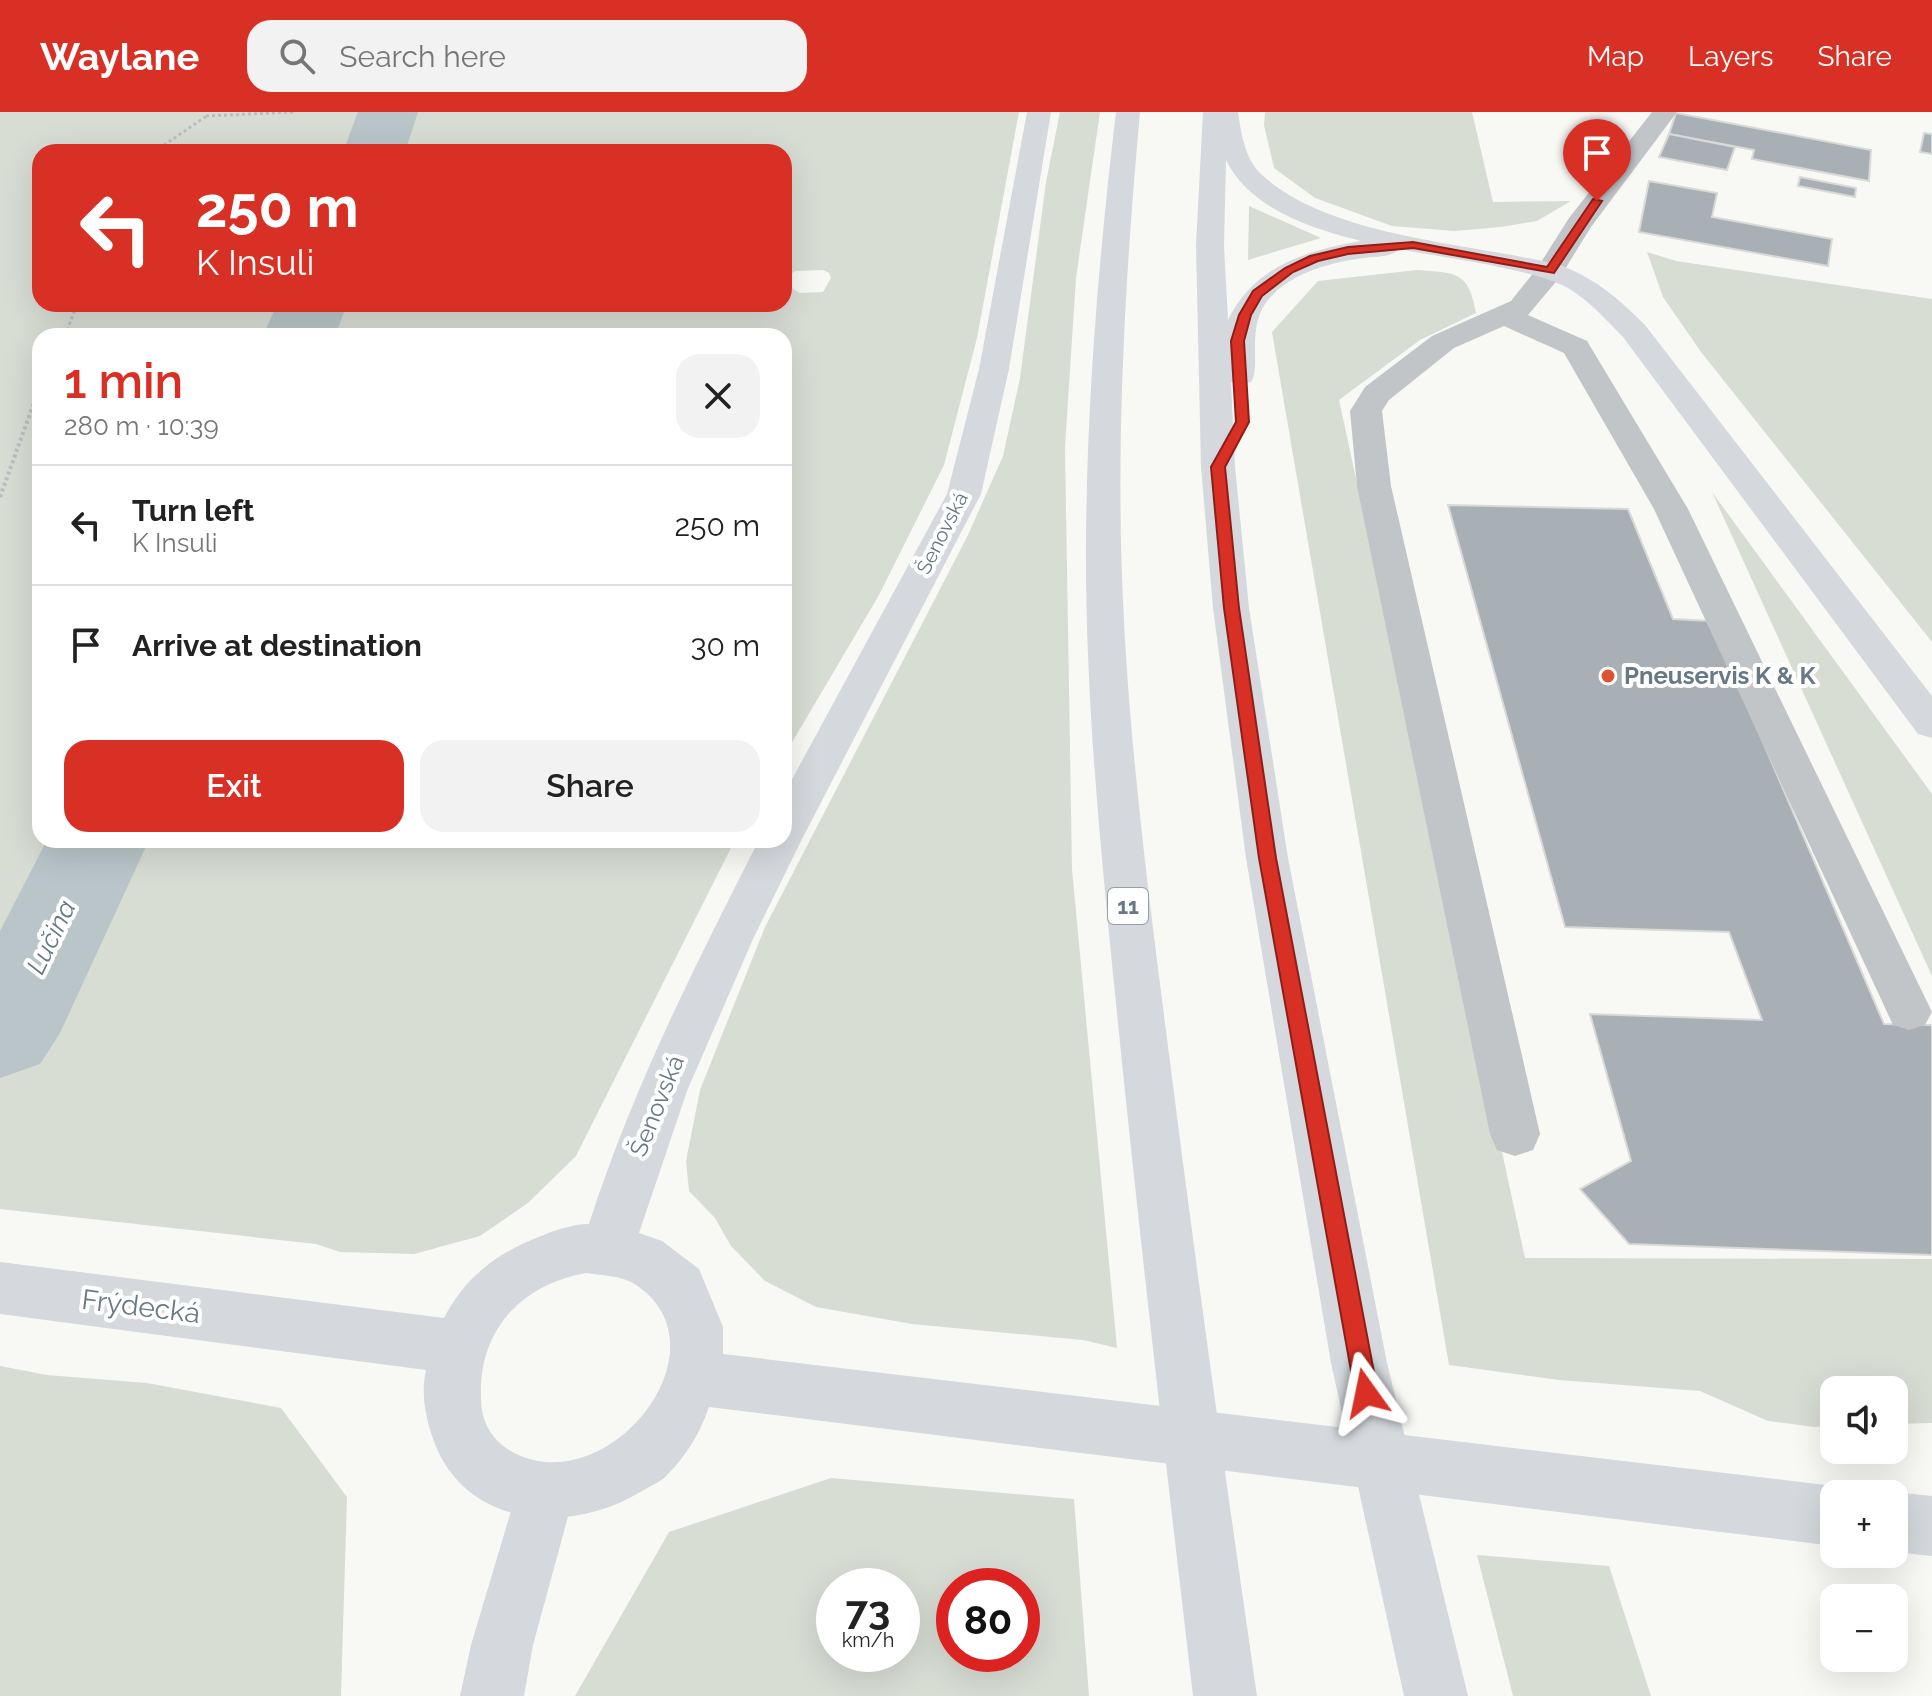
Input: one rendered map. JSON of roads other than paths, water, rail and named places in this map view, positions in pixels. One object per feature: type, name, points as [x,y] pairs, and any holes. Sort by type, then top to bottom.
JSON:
[{"type":"main road","name":"Šenovská","points":[[792,818],[964,494],[994,369],[1039,112]]},
{"type":"main road","name":"11","points":[[1128,112],[1112,272],[1104,447],[1105,607],[1123,860],[1176,1326],[1225,1696]]},
{"type":"main road","points":[[1215,112],[1210,245],[1218,467],[1231,608],[1267,858],[1359,1363],[1436,1696]]},
{"type":"main road","points":[[1226,112],[1229,140],[1235,156],[1252,180],[1291,207],[1323,222],[1413,245],[1550,271],[1576,281],[1598,295],[1634,331],[1932,724]]},
{"type":"main road","points":[[1218,467],[1243,422],[1237,341],[1245,315],[1257,294],[1289,270],[1314,259],[1348,251],[1413,245]]},
{"type":"main road","name":"Šenovská","points":[[608,1248],[622,1194],[674,1061],[776,848]]},
{"type":"main road","points":[[608,1248],[650,1261],[667,1273],[681,1290],[698,1330],[695,1378],[679,1418],[650,1453],[611,1478],[568,1491],[523,1488],[484,1468],[458,1434],[449,1392],[458,1347],[482,1304],[519,1271],[563,1252],[608,1248]]},
{"type":"main road","name":"Frýdecká","points":[[0,1288],[458,1347]]},
{"type":"main road","points":[[695,1378],[1820,1515]]},
{"type":"main road","points":[[492,1696],[502,1645],[546,1491]]},
{"type":"main road","points":[[1908,1523],[1932,1526]]},
{"type":"street","points":[[1515,1134],[1374,486],[1366,411],[1376,394],[1443,342],[1521,307],[1550,271],[1579,224],[1665,112]]},
{"type":"street","points":[[1505,315],[1576,347],[1671,509],[1909,1011]]},
{"type":"waterway","name":"Lučina","points":[[377,144],[388,112]]},
{"type":"waterway","name":"Lučina","points":[[302,328],[309,312]]},
{"type":"waterway","name":"Lučina","points":[[0,1030],[21,1000],[94,848]]},
{"type":"place","name":"Pneuservis K & K","points":[[1608,676]]}]
